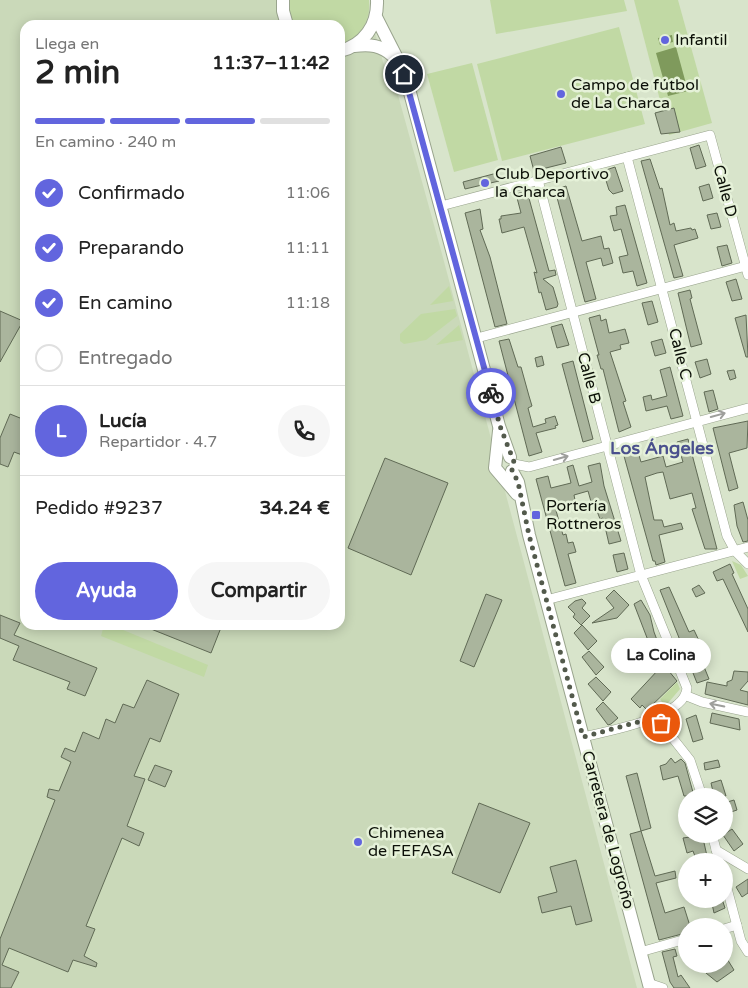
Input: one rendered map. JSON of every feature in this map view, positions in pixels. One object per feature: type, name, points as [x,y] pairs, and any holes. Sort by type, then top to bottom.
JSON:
[{"type":"main road","points":[[283,0],[286,20]]},
{"type":"main road","points":[[354,46],[364,38],[376,17],[377,0]]},
{"type":"main road","name":"Carretera de Logroño","points":[[376,17],[404,74],[418,120],[500,426],[518,482],[520,498],[552,599],[583,737],[649,985]]},
{"type":"main road","points":[[345,49],[370,44],[379,46],[397,60]]},
{"type":"main road","name":"Carretera de Logroño","points":[[496,460],[500,426]]},
{"type":"main road","points":[[502,456],[512,464],[506,475],[499,474],[495,468],[496,460],[502,456]]},
{"type":"main road","name":"Carretera de Logroño","points":[[499,474],[520,498]]},
{"type":"street","name":"Calle D","points":[[628,157],[710,135],[747,271]]},
{"type":"street","points":[[441,206],[628,157]]},
{"type":"street","name":"Calle C","points":[[628,157],[727,536],[735,551]]},
{"type":"street","name":"Calle B","points":[[538,180],[641,575],[681,669],[687,688],[686,696]]},
{"type":"street","points":[[477,338],[663,288],[747,271]]},
{"type":"street","points":[[512,464],[529,467],[748,408]]},
{"type":"street","points":[[552,599],[748,547]]},
{"type":"street","points":[[735,551],[748,564]]},
{"type":"street","points":[[583,737],[656,717],[686,696],[702,702],[748,712]]},
{"type":"street","points":[[656,717],[690,760],[699,788]]},
{"type":"street","points":[[714,843],[717,853]]},
{"type":"street","points":[[716,850],[748,870]]},
{"type":"street","points":[[732,908],[748,952]]},
{"type":"street","points":[[733,926],[737,925]]},
{"type":"street","points":[[640,952],[678,941]]},
{"type":"street","points":[[649,985],[662,988]]},
{"type":"shaded area","points":[[0,0],[366,0],[383,62],[398,95],[442,254],[637,988],[0,988]]},
{"type":"shaded area","points":[[288,0],[369,0],[368,15],[363,28],[345,43],[345,20],[291,20]]},
{"type":"shaded area","points":[[490,0],[624,0],[627,11],[496,34]]},
{"type":"shaded area","points":[[634,0],[678,0],[712,123],[669,135]]},
{"type":"shaded area","name":"Campo de fútbol de La Charca","points":[[619,27],[645,124],[502,161],[477,64]]},
{"type":"shaded area","name":"Infantil","points":[[672,35],[673,42],[660,45],[658,38]]},
{"type":"shaded area","points":[[676,47],[688,91],[668,96],[656,53]]},
{"type":"shaded area","points":[[472,63],[498,160],[454,172],[427,74]]},
{"type":"shaded area","points":[[449,286],[453,301],[430,305]]},
{"type":"shaded area","points":[[455,309],[457,316],[426,340],[404,344],[400,341],[400,334],[421,314]]},
{"type":"shaded area","points":[[459,325],[463,340],[436,345]]},
{"type":"shaded area","points":[[732,561],[741,565],[748,576],[740,579]]},
{"type":"shaded area","points":[[103,630],[123,630],[208,665],[204,677],[101,636]]},
{"type":"shaded area","points":[[677,682],[680,689],[668,703],[662,702],[660,699]]},
{"type":"shaded area","points":[[657,702],[661,708],[640,718]]},
{"type":"building","points":[[674,108],[680,132],[661,134],[655,113]]},
{"type":"building","points":[[699,145],[706,166],[696,169],[690,148]]},
{"type":"building","points":[[561,147],[566,163],[534,171],[530,156]]},
{"type":"building","points":[[650,159],[660,189],[662,188],[670,225],[674,223],[676,231],[695,229],[698,238],[674,245],[683,276],[674,278],[641,161]]},
{"type":"building","points":[[615,167],[623,191],[613,194],[609,190],[603,171]]},
{"type":"building","points":[[497,173],[499,181],[465,189],[463,182]]},
{"type":"building","points":[[709,184],[713,198],[703,201],[699,187]]},
{"type":"building","points":[[566,186],[582,241],[601,236],[604,249],[609,248],[613,263],[603,266],[601,258],[586,262],[596,299],[585,302],[555,190]]},
{"type":"building","points":[[527,191],[549,271],[555,270],[556,275],[543,279],[553,287],[558,304],[557,307],[546,310],[541,292],[539,293],[534,272],[537,273],[524,227],[502,233],[499,219],[501,219],[501,216],[521,213],[516,194]]},
{"type":"building","points":[[625,205],[647,283],[637,286],[633,271],[623,273],[619,257],[628,255],[621,229],[614,231],[610,216],[617,215],[616,207]]},
{"type":"building","points":[[480,209],[483,229],[480,230],[490,257],[507,324],[495,327],[465,213]]},
{"type":"building","points":[[717,213],[721,227],[711,229],[707,215]]},
{"type":"building","points":[[727,245],[732,263],[722,266],[717,247]]},
{"type":"building","points":[[736,279],[742,299],[732,301],[726,282]]},
{"type":"building","points":[[690,290],[692,298],[690,299],[702,344],[691,347],[678,293]]},
{"type":"building","points":[[652,301],[658,322],[648,325],[642,303]]},
{"type":"building","points":[[0,311],[20,320],[20,326],[0,362]]},
{"type":"building","points":[[600,315],[601,321],[606,319],[609,333],[625,329],[629,343],[620,345],[621,349],[610,352],[626,401],[623,402],[631,427],[619,432],[603,369],[601,369],[597,355],[599,355],[589,318]]},
{"type":"building","points":[[746,315],[748,357],[746,357],[735,318]]},
{"type":"building","points":[[562,324],[569,345],[557,348],[551,327]]},
{"type":"building","points":[[509,339],[518,367],[521,367],[532,406],[528,408],[533,427],[546,423],[545,419],[555,416],[558,425],[555,426],[556,428],[536,433],[542,452],[529,456],[499,341]]},
{"type":"building","points":[[662,339],[666,353],[655,356],[651,342]]},
{"type":"building","points":[[542,356],[544,365],[537,367],[535,358]]},
{"type":"building","points":[[707,359],[711,374],[700,378],[695,362]]},
{"type":"building","points":[[573,361],[593,439],[583,442],[562,364]]},
{"type":"building","points":[[670,367],[683,416],[671,419],[667,406],[646,411],[643,397],[651,395],[652,400],[667,396],[660,370]]},
{"type":"building","points":[[734,370],[736,378],[730,380],[727,371]]},
{"type":"building","points":[[713,390],[718,409],[709,412],[704,392]]},
{"type":"building","points":[[10,414],[20,418],[20,454],[14,452],[8,467],[0,464],[0,438]]},
{"type":"building","points":[[748,421],[747,448],[729,453],[738,488],[729,491],[713,428]]},
{"type":"building","points":[[688,439],[717,549],[705,549],[692,509],[696,508],[692,493],[670,499],[663,472],[657,473],[645,477],[654,520],[662,520],[664,527],[681,523],[683,529],[659,535],[665,562],[656,565],[655,561],[653,561],[624,456],[638,452],[641,462],[663,456],[666,467],[683,462],[677,442]]},
{"type":"building","points":[[385,458],[448,483],[411,575],[348,548]]},
{"type":"building","points":[[600,463],[604,486],[621,541],[609,544],[603,518],[600,519],[597,511],[594,512],[588,491],[574,495],[575,500],[555,507],[563,535],[566,534],[568,543],[573,542],[576,552],[568,554],[576,583],[565,586],[536,479],[548,476],[551,488],[571,483],[567,467],[573,465],[579,486],[592,482],[588,466]]},
{"type":"building","points":[[743,502],[748,520],[748,541],[743,542],[737,526],[734,505]]},
{"type":"building","points":[[624,553],[628,569],[617,572],[613,555]]},
{"type":"building","points":[[730,564],[734,573],[732,574],[748,609],[748,632],[723,579],[717,581],[713,572]]},
{"type":"building","points":[[699,585],[705,593],[696,597],[692,589]]},
{"type":"building","points":[[669,587],[689,632],[694,630],[701,645],[698,647],[700,651],[698,652],[709,679],[697,683],[660,590]]},
{"type":"building","points":[[614,590],[629,605],[617,618],[592,623],[614,608],[606,598]]},
{"type":"building","points":[[486,594],[502,600],[474,667],[460,661]]},
{"type":"building","points":[[582,599],[586,603],[582,608],[590,616],[581,625],[573,617],[575,614],[568,607],[575,601]]},
{"type":"building","points":[[641,600],[650,615],[657,640],[660,639],[670,663],[664,665],[677,681],[647,710],[642,705],[640,708],[631,699],[659,669],[634,604]]},
{"type":"building","points":[[0,615],[20,623],[14,635],[97,668],[85,696],[67,689],[70,682],[13,660],[19,646],[0,638]]},
{"type":"building","points":[[582,625],[597,641],[588,650],[574,633]]},
{"type":"building","points":[[154,630],[220,630],[211,653]]},
{"type":"building","points":[[589,651],[604,667],[596,675],[582,657]]},
{"type":"building","points":[[734,671],[748,672],[748,681],[740,690],[748,692],[748,705],[705,694],[707,682],[727,686],[727,682],[732,680]]},
{"type":"building","points":[[596,677],[611,692],[603,701],[588,684]]},
{"type":"building","points":[[147,680],[179,694],[160,742],[150,738],[134,776],[145,779],[127,826],[144,833],[139,846],[122,838],[86,926],[95,929],[84,956],[97,963],[96,967],[73,960],[68,972],[9,948],[2,965],[19,972],[11,988],[0,988],[0,939],[55,800],[47,797],[49,789],[59,791],[71,762],[61,757],[65,748],[75,752],[83,732],[99,739],[106,719],[115,723],[123,704],[134,708]]},
{"type":"building","points":[[603,702],[618,718],[608,725],[596,709]]},
{"type":"building","points":[[712,713],[739,719],[740,730],[710,723]]},
{"type":"building","points":[[696,715],[703,739],[693,742],[686,719]]},
{"type":"building","points":[[671,758],[675,763],[681,759],[685,763],[692,788],[682,788],[678,776],[663,780],[660,766],[666,764]]},
{"type":"building","points":[[718,760],[720,767],[705,770],[704,763]]},
{"type":"building","points":[[155,765],[172,771],[165,787],[148,780]]},
{"type":"building","points":[[637,773],[651,828],[641,831],[626,776]]},
{"type":"building","points":[[721,780],[724,788],[712,788],[711,783]]},
{"type":"building","points":[[733,800],[737,810],[733,811]]},
{"type":"building","points":[[479,803],[530,823],[500,893],[452,873]]},
{"type":"building","points":[[733,830],[743,844],[734,851],[728,843],[733,843]]},
{"type":"building","points":[[641,831],[655,876],[675,871],[676,878],[656,883],[665,913],[684,908],[687,918],[678,918],[678,935],[659,940],[630,834]]},
{"type":"building","points":[[684,843],[704,843],[706,853],[694,853],[693,851],[687,853]]},
{"type":"building","points":[[576,860],[592,921],[576,925],[571,906],[542,913],[538,897],[557,892],[550,867]]},
{"type":"building","points":[[748,879],[748,893],[742,897],[736,887]]},
{"type":"building","points":[[713,908],[725,908],[714,913]]},
{"type":"building","points":[[675,949],[677,956],[673,957],[678,977],[681,975],[690,988],[674,988],[670,982],[662,952]]},
{"type":"building","points":[[706,973],[730,973],[717,982]]},
{"type":"way so far","points":[[491,393],[510,458],[514,462],[512,470],[518,482],[529,535],[583,737],[628,727],[656,717],[661,723]]},
{"type":"place","name":"Infantil","points":[[665,40]]},
{"type":"place","name":"Campo de fútbol de La Charca","points":[[561,94]]},
{"type":"place","name":"Club Deportivo la Charca","points":[[485,183]]},
{"type":"place","name":"Portería Rottneros","points":[[536,515]]},
{"type":"place","name":"La Colina","points":[[661,723]]},
{"type":"place","name":"Chimenea de FEFASA","points":[[358,842]]},
{"type":"district","name":"Los Ángeles","points":[[662,448]]},
{"type":"route","points":[[404,74],[491,393]]}]
